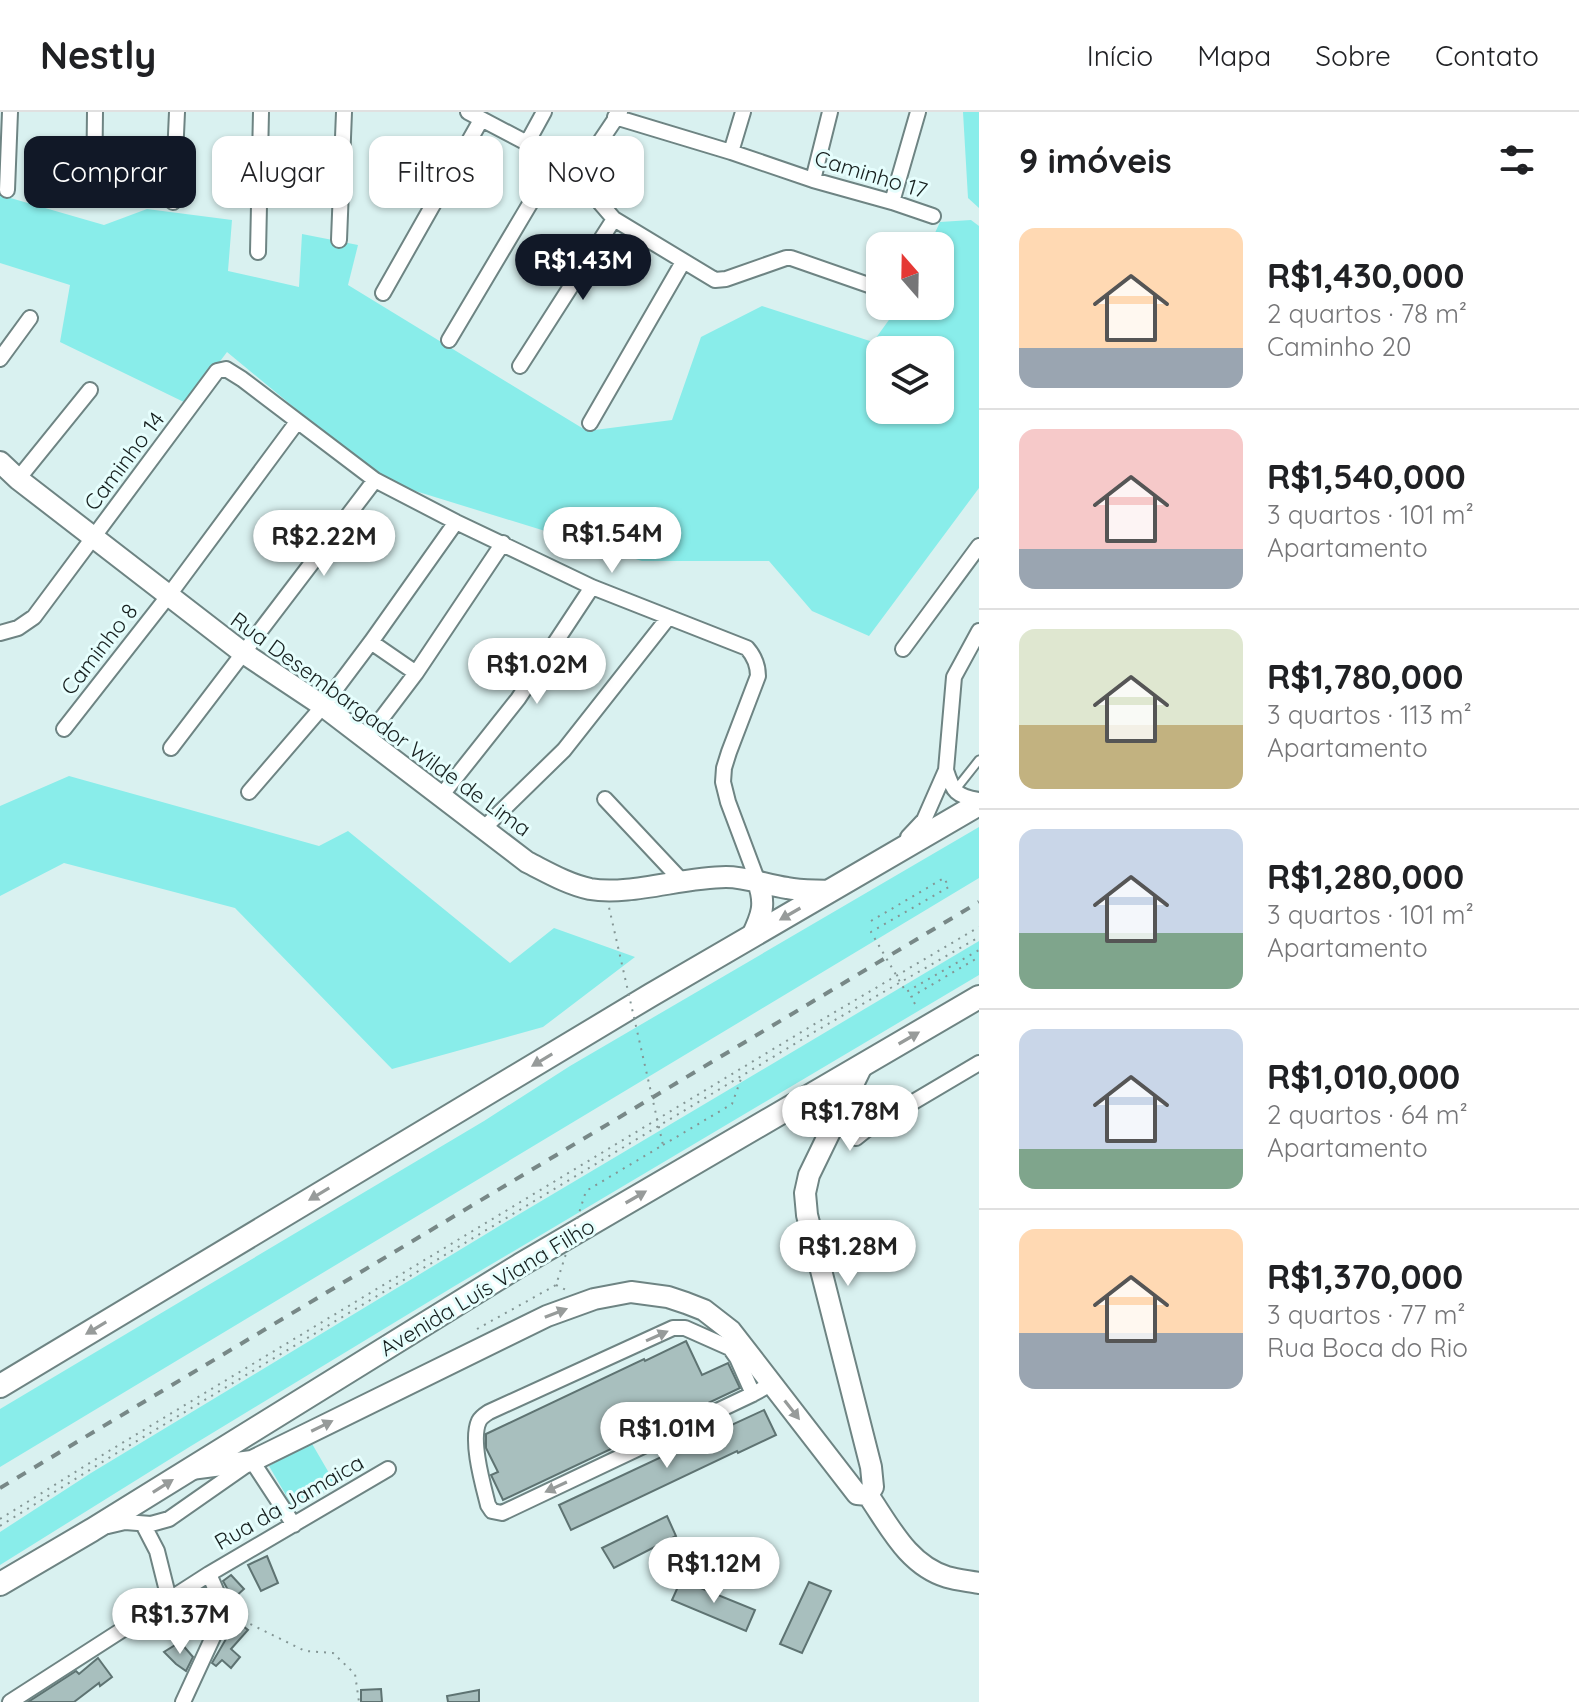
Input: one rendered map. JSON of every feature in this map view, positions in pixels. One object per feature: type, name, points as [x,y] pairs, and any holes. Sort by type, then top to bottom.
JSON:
[{"type":"highway","points":[[0,1386],[595,1028],[979,802]]},
{"type":"highway","name":"Avenida Luís Viana Filho","points":[[0,1584],[520,1265],[979,997]]},
{"type":"main road","name":"Rua Desembargador Wilde de Lima","points":[[0,462],[9,479],[94,538],[242,652],[323,706],[527,862],[590,889],[623,889],[726,877],[789,889],[830,891]]},
{"type":"main road","points":[[752,936],[760,920],[763,903],[758,882]]},
{"type":"main road","points":[[862,1066],[809,1175],[805,1193],[807,1215],[871,1467],[873,1487],[868,1495]]},
{"type":"main road","points":[[191,1469],[252,1461],[547,1316],[612,1294],[631,1292],[668,1297],[704,1310],[731,1331],[762,1389],[857,1494],[868,1495]]},
{"type":"main road","points":[[868,1495],[909,1555],[948,1578],[979,1583]]},
{"type":"street","points":[[7,190],[10,112]]},
{"type":"street","points":[[95,112],[95,136]]},
{"type":"street","points":[[176,136],[177,112]]},
{"type":"street","points":[[258,252],[261,112]]},
{"type":"street","points":[[339,240],[344,112]]},
{"type":"street","points":[[531,136],[544,112]]},
{"type":"street","points":[[731,152],[743,112]]},
{"type":"street","points":[[813,180],[830,112]]},
{"type":"street","points":[[892,202],[918,112]]},
{"type":"street","points":[[603,136],[617,114]]},
{"type":"street","name":"Caminho 17","points":[[617,114],[813,180],[933,216]]},
{"type":"street","points":[[383,293],[474,116],[519,139]]},
{"type":"street","points":[[449,340],[527,208]]},
{"type":"street","points":[[604,208],[614,219],[715,280],[791,258],[866,284]]},
{"type":"street","points":[[520,366],[614,219]]},
{"type":"street","points":[[590,423],[683,262]]},
{"type":"street","points":[[0,359],[30,318]]},
{"type":"street","name":"Caminho 14","points":[[0,633],[18,628],[34,617],[220,370],[226,369],[242,379],[297,422]]},
{"type":"street","points":[[9,479],[90,390]]},
{"type":"street","points":[[297,422],[375,480],[456,522],[592,587],[747,648],[758,668],[758,676],[724,768],[723,782],[758,882]]},
{"type":"street","name":"Caminho 8","points":[[64,729],[169,595],[297,422]]},
{"type":"street","points":[[171,748],[375,480]]},
{"type":"street","points":[[249,792],[323,706],[456,522]]},
{"type":"street","points":[[366,739],[416,673],[503,543]]},
{"type":"street","points":[[903,649],[979,546]]},
{"type":"street","points":[[441,796],[518,699],[592,587]]},
{"type":"street","points":[[484,828],[570,742],[668,618]]},
{"type":"street","points":[[881,862],[924,820],[946,770],[954,677],[979,631]]},
{"type":"street","points":[[371,642],[416,673]]},
{"type":"street","points":[[946,770],[955,791],[979,802]]},
{"type":"street","points":[[605,799],[681,880]]},
{"type":"street","points":[[829,1133],[861,1134],[979,1063]]},
{"type":"street","points":[[673,1328],[685,1328],[730,1348],[762,1389],[502,1513],[492,1511],[488,1505],[477,1459],[479,1420],[489,1412],[673,1328]]},
{"type":"street","points":[[92,1530],[125,1522],[151,1524],[169,1519],[252,1461],[294,1525]]},
{"type":"street","name":"Rua da Jamaica","points":[[10,1702],[209,1574],[388,1469]]},
{"type":"street","points":[[143,1524],[157,1551],[169,1599]]},
{"type":"street","points":[[183,1702],[225,1611],[209,1574]]},
{"type":"lane","points":[[955,791],[979,760]]},
{"type":"path","points":[[871,921],[944,878],[949,887],[871,932],[906,992],[979,950]]},
{"type":"path","points":[[608,903],[663,1145]]},
{"type":"path","points":[[0,1519],[979,927]]},
{"type":"path","points":[[0,1526],[742,1076],[979,937]]},
{"type":"path","points":[[915,1004],[911,997],[979,957]]},
{"type":"path","points":[[477,1329],[556,1285],[586,1191],[732,1104],[742,1076]]},
{"type":"path","points":[[556,1285],[566,1290]]},
{"type":"path","points":[[225,1611],[305,1651],[333,1653],[355,1674],[359,1702]]},
{"type":"shaded area","points":[[963,112],[979,112],[979,208],[968,198]]},
{"type":"shaded area","points":[[0,195],[24,202],[24,208],[45,208],[104,225],[147,209],[232,220],[228,271],[299,287],[302,234],[358,245],[348,285],[587,431],[672,420],[701,337],[762,306],[866,340],[866,424],[954,424],[954,336],[877,336],[889,320],[954,320],[954,232],[935,232],[940,222],[971,220],[979,226],[979,488],[869,636],[812,611],[769,561],[642,561],[383,481],[227,352],[188,404],[60,342],[70,285],[0,263]]},
{"type":"shaded area","points":[[69,776],[319,846],[348,831],[510,963],[554,928],[635,957],[543,1027],[392,1069],[235,908],[64,863],[0,896],[0,806]]},
{"type":"shaded area","points":[[979,827],[979,878],[0,1467],[0,1409],[484,1121],[570,1066]]},
{"type":"shaded area","points":[[979,941],[979,975],[453,1287],[0,1565],[0,1532],[91,1473]]},
{"type":"shaded area","points":[[311,1442],[336,1485],[294,1509],[269,1466]]},
{"type":"building","points":[[686,1341],[702,1375],[728,1363],[740,1388],[503,1500],[491,1475],[498,1472],[486,1448],[486,1434]]},
{"type":"building","points":[[764,1410],[776,1435],[571,1530],[559,1505]]},
{"type":"building","points":[[667,1516],[676,1536],[614,1568],[602,1548]]},
{"type":"building","points":[[267,1556],[278,1583],[261,1591],[248,1565]]},
{"type":"building","points":[[231,1575],[244,1589],[233,1599],[223,1581]]},
{"type":"building","points":[[681,1580],[755,1610],[746,1631],[672,1600]]},
{"type":"building","points":[[809,1582],[831,1591],[802,1653],[780,1644]]},
{"type":"building","points":[[235,1620],[248,1630],[231,1649],[240,1657],[231,1668],[222,1660],[216,1666],[212,1663],[226,1639],[229,1626]]},
{"type":"building","points":[[180,1642],[193,1657],[186,1671],[164,1652]]},
{"type":"building","points":[[98,1658],[112,1677],[100,1686],[99,1683],[74,1702],[28,1702],[76,1671],[79,1674]]},
{"type":"building","points":[[381,1689],[382,1702],[361,1702],[361,1690]]},
{"type":"building","points":[[479,1690],[479,1702],[448,1702],[447,1696]]},
{"type":"railway","points":[[0,1488],[979,902]]}]
